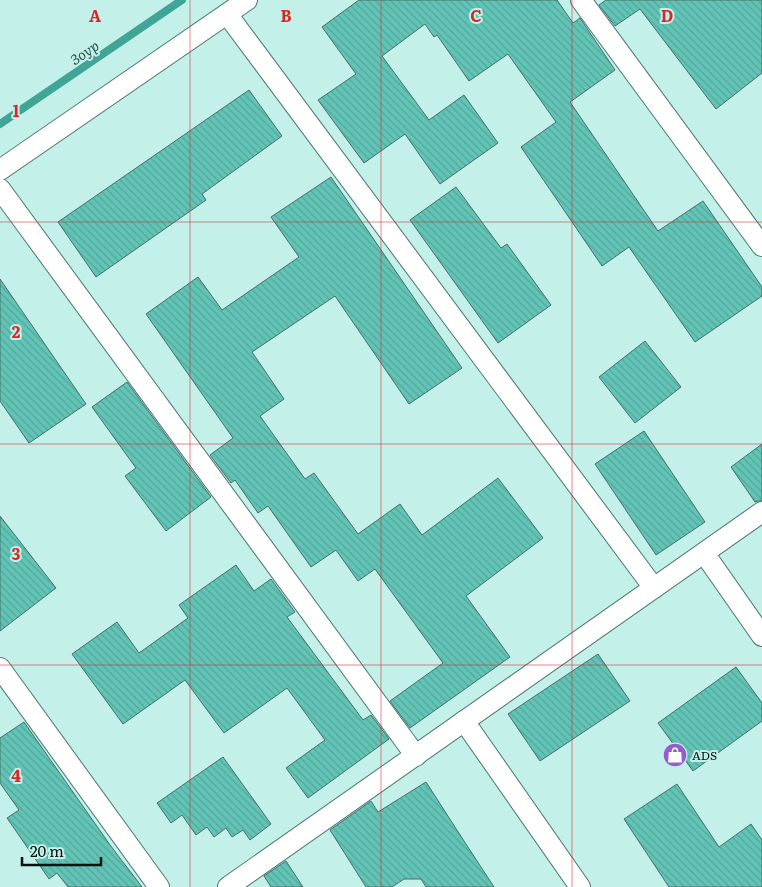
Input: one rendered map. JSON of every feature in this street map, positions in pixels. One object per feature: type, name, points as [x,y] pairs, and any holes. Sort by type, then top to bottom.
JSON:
[{"type":"street","points":[[0,170],[247,0]]},
{"type":"street","points":[[581,0],[762,246]]},
{"type":"street","points":[[227,14],[654,588]]},
{"type":"street","points":[[0,189],[416,756]]},
{"type":"street","points":[[236,885],[464,721],[762,512]]},
{"type":"street","points":[[704,553],[762,636]]},
{"type":"street","points":[[0,668],[158,887]]},
{"type":"street","points":[[464,721],[580,887]]},
{"type":"building","points":[[359,0],[557,0],[573,23],[580,18],[615,70],[570,102],[658,231],[703,201],[762,287],[762,296],[695,342],[629,247],[602,266],[521,147],[556,122],[508,54],[469,81],[437,35],[434,37],[425,24],[382,56],[429,120],[464,95],[498,143],[440,184],[405,134],[364,163],[318,100],[356,74],[322,27]]},
{"type":"building","points":[[606,0],[762,0],[762,73],[716,109],[640,9],[615,26],[599,5]]},
{"type":"building","points":[[249,90],[282,136],[202,194],[206,200],[96,277],[58,222]]},
{"type":"building","points":[[331,177],[462,368],[409,404],[335,296],[252,352],[284,399],[260,416],[305,479],[314,473],[358,534],[400,504],[422,535],[498,478],[543,538],[466,596],[510,657],[410,728],[390,701],[443,663],[375,569],[358,581],[336,550],[311,567],[268,506],[258,513],[235,480],[231,483],[210,455],[233,438],[146,314],[198,277],[222,310],[299,257],[271,217]]},
{"type":"building","points":[[456,187],[501,248],[507,244],[551,305],[498,343],[410,220]]},
{"type":"building","points":[[0,279],[86,404],[29,443],[0,401]]},
{"type":"building","points":[[645,341],[681,387],[635,423],[599,377]]},
{"type":"building","points":[[127,382],[211,497],[166,531],[125,476],[136,468],[92,407]]},
{"type":"building","points":[[644,431],[705,522],[656,555],[595,464]]},
{"type":"building","points":[[762,444],[762,500],[755,502],[731,467]]},
{"type":"building","points":[[0,516],[56,588],[0,631]]},
{"type":"building","points":[[236,565],[254,591],[271,579],[295,612],[287,617],[363,720],[371,715],[389,739],[308,798],[286,768],[325,740],[287,688],[224,733],[185,680],[123,724],[72,654],[117,622],[139,653],[188,618],[179,605]]},
{"type":"building","points":[[598,654],[630,701],[540,761],[508,714]]},
{"type":"building","points":[[736,667],[762,703],[762,721],[693,771],[658,723]]},
{"type":"building","points":[[24,722],[110,845],[142,887],[68,887],[57,873],[49,879],[7,818],[19,810],[0,783],[0,738]]},
{"type":"building","points":[[223,757],[271,824],[250,840],[243,830],[232,837],[226,828],[214,837],[207,827],[196,835],[182,815],[171,823],[157,803]]},
{"type":"building","points":[[426,782],[494,887],[426,887],[421,879],[404,879],[392,887],[366,887],[330,830],[371,801],[378,812]]},
{"type":"building","points":[[677,784],[719,847],[751,824],[762,840],[762,887],[669,887],[624,819]]},
{"type":"building","points":[[286,861],[303,887],[271,887],[264,876]]},
{"type":"waterway","name":"Зоур","points":[[0,124],[182,0]]},
{"type":"place","name":"ADS","points":[[675,755]]}]
